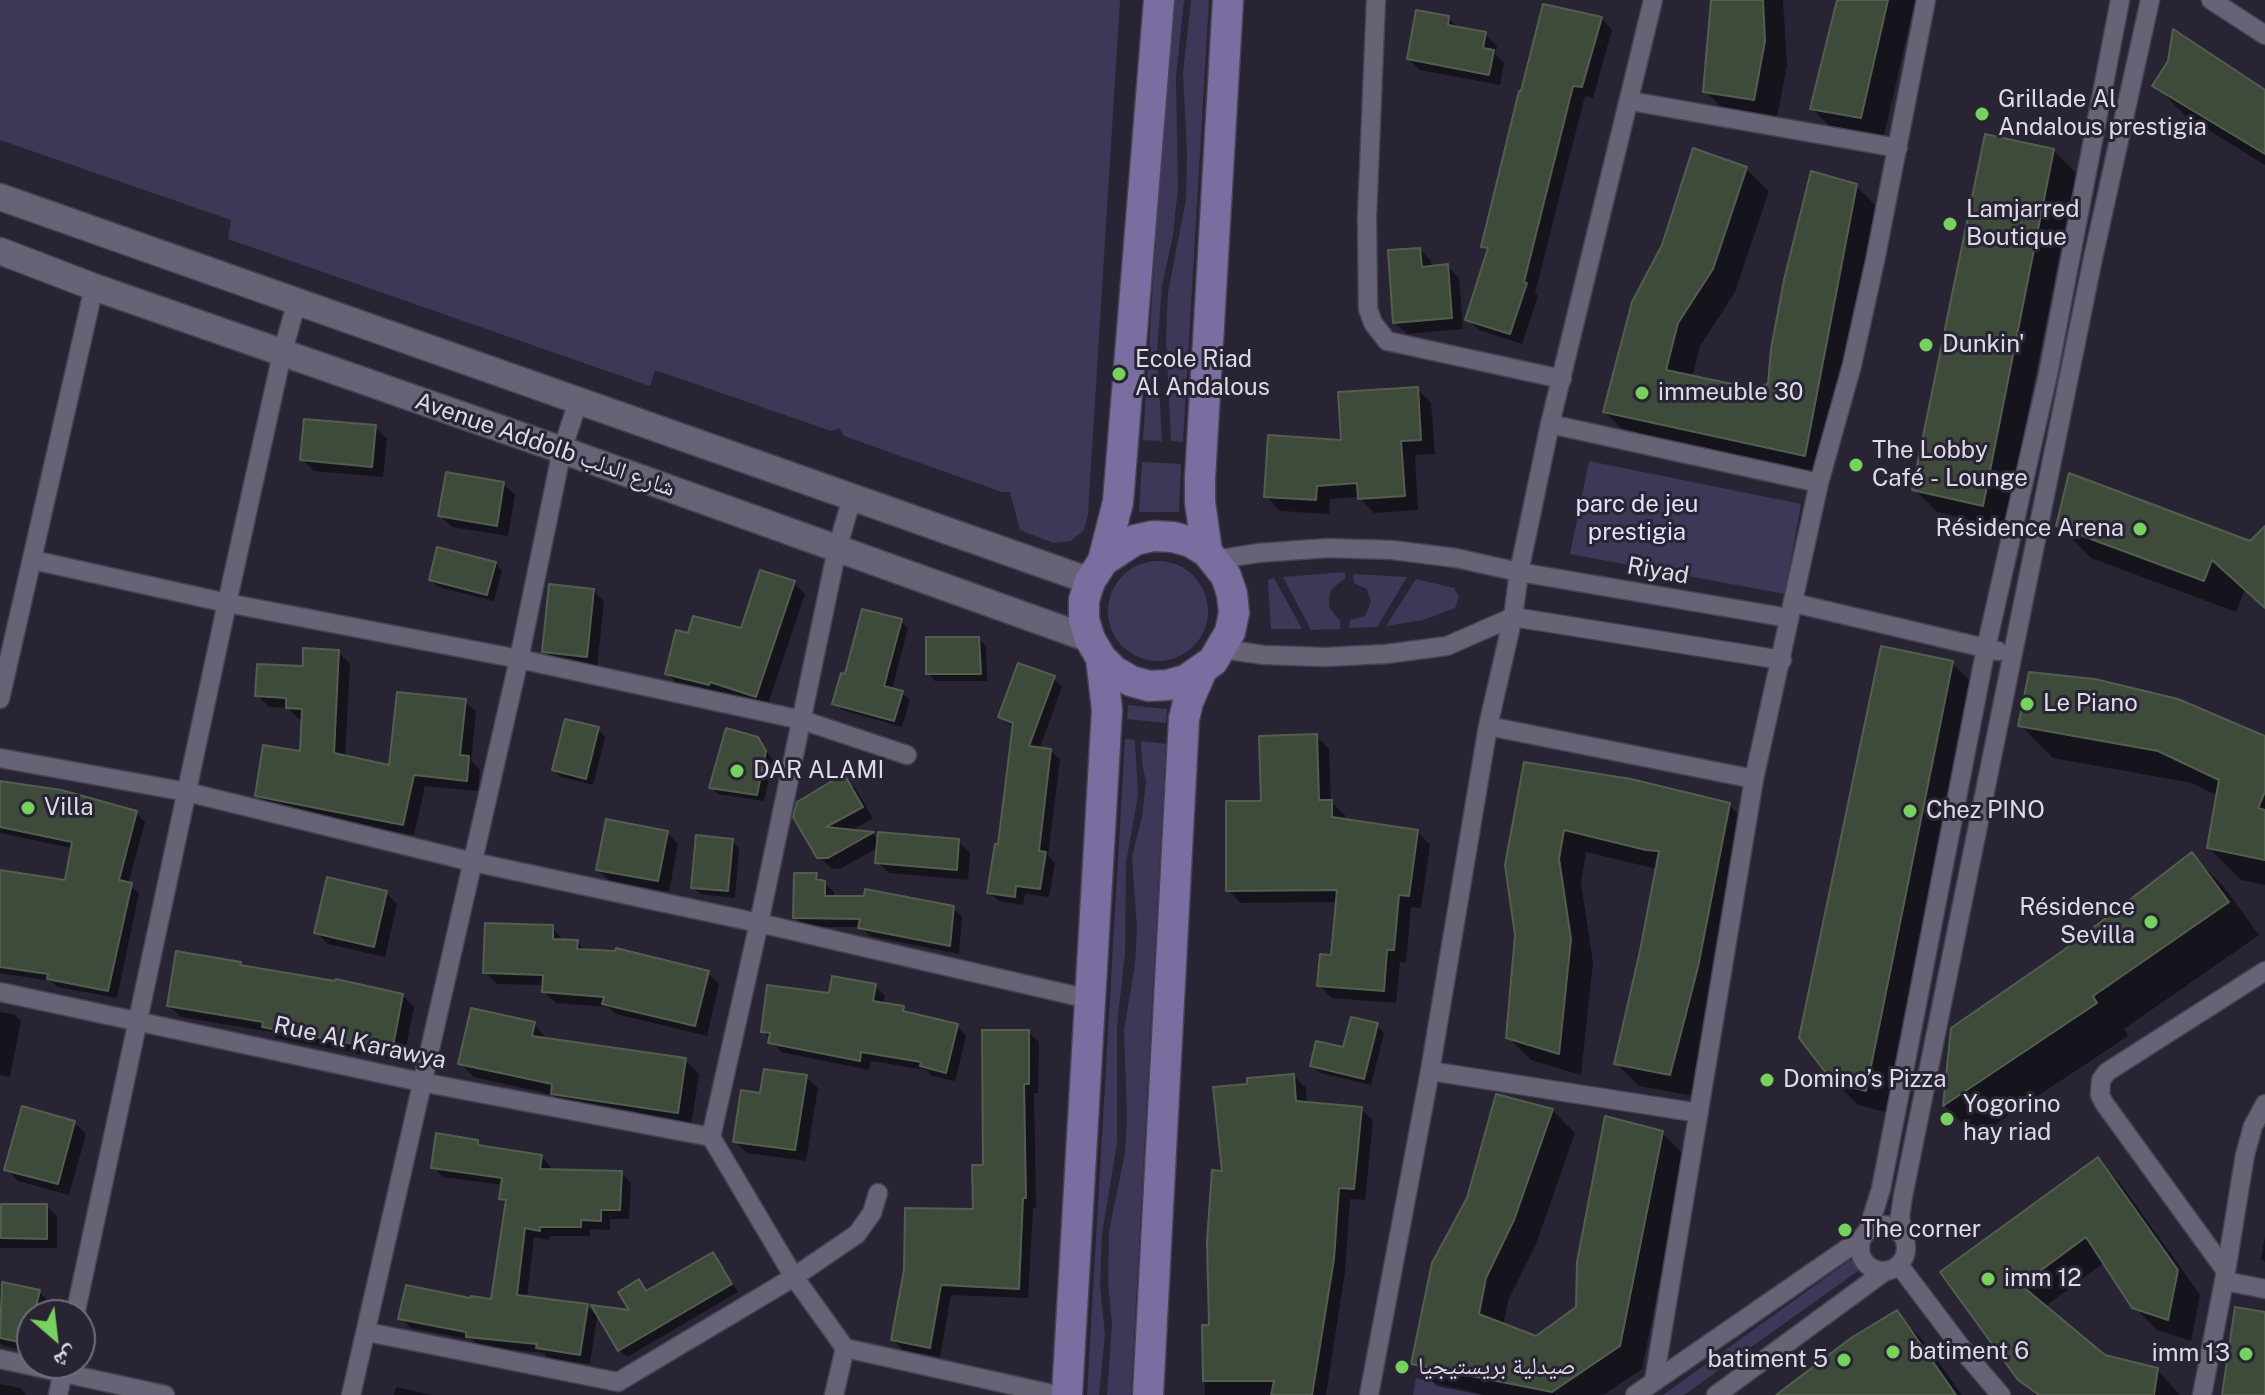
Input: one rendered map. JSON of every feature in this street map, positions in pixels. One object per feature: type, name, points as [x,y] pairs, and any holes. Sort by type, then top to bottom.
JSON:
[{"type":"main road","points":[[1067,1395],[1107,710],[1084,610],[1118,502],[1159,0]]},
{"type":"main road","points":[[1148,1395],[1184,719],[1188,702],[1230,632],[1234,613],[1229,585],[1211,556],[1202,527],[1200,478],[1228,0]]},
{"type":"main road","points":[[1096,571],[1135,540],[1153,536],[1191,542],[1211,556]]},
{"type":"main road","points":[[1095,649],[1123,676],[1149,686],[1177,683],[1212,659]]},
{"type":"street","points":[[1376,0],[1367,217],[1368,309],[1373,323],[1387,341],[1562,379]]},
{"type":"street","points":[[1369,1395],[1430,1071],[1488,726],[1513,617],[1519,572],[1550,424],[1653,0]]},
{"type":"street","points":[[1654,1381],[1754,779],[1819,483],[1852,365],[1926,0]]},
{"type":"street","points":[[2001,1395],[1891,1269],[1866,1266],[1861,1258],[1864,1235],[1881,1189],[1986,648],[2048,374],[2120,0]]},
{"type":"street","points":[[1716,1395],[1891,1269],[1906,1251],[1900,1216],[1903,1196],[2093,258],[2150,0]]},
{"type":"street","points":[[2211,0],[2265,35]]},
{"type":"street","points":[[1630,101],[1898,148]]},
{"type":"street","points":[[0,197],[579,399],[852,498],[1096,571]]},
{"type":"street","name":"Avenue Addolb شارع الدلب","points":[[0,251],[282,354],[837,549],[1095,649]]},
{"type":"street","points":[[0,699],[94,287]]},
{"type":"street","points":[[78,1299],[227,603],[282,354],[297,301]]},
{"type":"street","points":[[351,1395],[519,659],[562,450],[579,399]]},
{"type":"street","points":[[1550,424],[1819,483]]},
{"type":"street","points":[[852,498],[837,549],[711,1137],[794,1277],[845,1348],[1057,1395]]},
{"type":"street","points":[[1211,556],[1328,548],[1392,550],[1456,558],[1519,572]]},
{"type":"street","points":[[33,560],[227,603],[519,659],[802,720],[907,755]]},
{"type":"street","name":"Riyad","points":[[1519,572],[1792,611],[2013,654]]},
{"type":"street","points":[[1212,659],[1264,655],[1325,657],[1386,654],[1447,646],[1513,617],[1782,660]]},
{"type":"street","points":[[1488,726],[1754,779]]},
{"type":"street","points":[[0,758],[187,792],[473,862],[759,923],[1089,999]]},
{"type":"street","points":[[2265,971],[2107,1072],[2101,1080],[2100,1095],[2226,1276],[2265,1289]]},
{"type":"street","name":"Rue Al Karawya","points":[[0,992],[421,1082],[711,1137]]},
{"type":"street","points":[[1430,1071],[1699,1113]]},
{"type":"street","points":[[2202,1395],[2226,1276],[2245,1155],[2257,1115],[2265,1104]]},
{"type":"street","points":[[367,1332],[617,1388],[857,1234],[872,1213],[878,1193]]},
{"type":"street","points":[[1635,1395],[1864,1235],[1882,1225],[1890,1226],[1903,1236]]},
{"type":"street","points":[[834,1395],[845,1348]]},
{"type":"street","points":[[96,1377],[165,1395]]},
{"type":"green space","points":[[0,0],[1120,0],[1088,514],[1084,530],[1071,541],[1053,543],[1020,530],[1010,492],[1002,492],[844,436],[839,428],[831,431],[655,370],[650,386],[228,239],[231,220],[0,140]]},
{"type":"green space","points":[[1171,0],[1184,0],[1176,77],[1178,188],[1173,235],[1162,286],[1157,352],[1162,441],[1143,440]]},
{"type":"green space","points":[[1191,0],[1209,0],[1183,442],[1171,441],[1166,337],[1168,292],[1186,200],[1183,73]]},
{"type":"green space","name":"parc de jeu prestigia","points":[[1589,461],[1801,504],[1785,594],[1570,554]]},
{"type":"green space","points":[[1142,462],[1181,464],[1179,512],[1139,512]]},
{"type":"green space","points":[[1158,561],[1177,565],[1193,576],[1204,592],[1208,611],[1204,630],[1193,646],[1177,657],[1158,661],[1139,657],[1123,646],[1112,630],[1108,611],[1112,592],[1123,576],[1139,565]]},
{"type":"green space","points":[[1345,572],[1345,578],[1331,590],[1329,598],[1329,607],[1340,621],[1340,629],[1311,630],[1283,577]]},
{"type":"green space","points":[[1353,574],[1407,577],[1377,627],[1349,628],[1350,620],[1365,616],[1371,602],[1367,589],[1354,583]]},
{"type":"green space","points":[[1274,578],[1302,629],[1271,629],[1268,580]]},
{"type":"green space","points":[[1416,579],[1454,588],[1459,597],[1455,608],[1423,620],[1386,626]]},
{"type":"green space","points":[[1128,705],[1167,709],[1166,723],[1127,719]]},
{"type":"green space","points":[[1125,739],[1135,740],[1138,795],[1126,863],[1125,953],[1117,1026],[1117,1143],[1102,1234],[1100,1286],[1105,1335],[1099,1395],[1087,1395]]},
{"type":"green space","points":[[1141,741],[1166,744],[1131,1395],[1107,1395],[1112,1323],[1108,1283],[1109,1231],[1125,1153],[1124,1030],[1135,964],[1137,928],[1132,857],[1142,817],[1146,782]]},
{"type":"green space","points":[[1850,1260],[1858,1263],[1858,1271],[1684,1395],[1663,1395]]},
{"type":"green space","points":[[1416,1378],[1487,1395],[1413,1395]]},
{"type":"building","points":[[1711,0],[1763,0],[1765,41],[1754,100],[1703,92]]},
{"type":"building","points":[[1837,0],[1888,0],[1861,118],[1810,109]]},
{"type":"building","points":[[1543,4],[1602,17],[1582,87],[1573,86],[1524,282],[1527,283],[1510,334],[1465,320],[1488,248],[1481,247]]},
{"type":"building","points":[[1416,10],[1449,16],[1448,25],[1486,32],[1483,48],[1494,50],[1489,75],[1407,59]]},
{"type":"building","points":[[2173,29],[2265,90],[2265,154],[2152,86],[2168,61]]},
{"type":"building","points":[[1985,134],[2054,149],[1983,506],[1912,490]]},
{"type":"building","points":[[1693,148],[1747,167],[1713,269],[1678,323],[1666,370],[1751,388],[1768,384],[1784,280],[1811,171],[1857,184],[1805,456],[1603,412],[1632,302],[1662,245]]},
{"type":"building","points":[[1420,248],[1422,267],[1448,264],[1452,318],[1393,323],[1388,250]]},
{"type":"building","points":[[1418,387],[1421,440],[1401,441],[1405,496],[1358,499],[1357,483],[1317,486],[1316,500],[1264,497],[1268,435],[1341,440],[1338,392]]},
{"type":"building","points":[[304,419],[376,425],[372,467],[300,460]]},
{"type":"building","points":[[446,472],[504,482],[497,526],[438,516]]},
{"type":"building","name":"Résidence Arena","points":[[2069,473],[2250,541],[2265,526],[2265,608],[2212,560],[2204,581],[2056,526]]},
{"type":"building","points":[[437,547],[496,562],[487,595],[429,580]]},
{"type":"building","points":[[760,570],[795,581],[756,697],[710,682],[709,685],[665,674],[676,630],[688,633],[693,616],[741,628]]},
{"type":"building","points":[[549,584],[594,589],[587,657],[542,652]]},
{"type":"building","points":[[862,609],[902,619],[884,686],[903,691],[894,721],[832,704],[841,673],[845,674]]},
{"type":"building","points":[[926,637],[979,637],[981,674],[926,674]]},
{"type":"building","points":[[1881,646],[1953,661],[1866,1091],[1833,1082],[1799,1038]]},
{"type":"building","points":[[303,648],[339,650],[334,753],[389,765],[397,692],[466,699],[460,755],[469,756],[467,781],[414,775],[403,825],[255,796],[263,745],[300,751],[302,709],[286,708],[286,698],[255,696],[257,664],[303,666]]},
{"type":"building","points":[[1018,663],[1055,676],[1029,746],[1051,749],[1039,851],[1046,852],[1040,889],[1016,886],[1015,897],[987,893],[995,844],[998,844],[1013,723],[998,717]]},
{"type":"building","points":[[2029,672],[2095,679],[2178,699],[2265,736],[2265,792],[2258,808],[2265,810],[2265,860],[2207,848],[2219,780],[2158,751],[2018,726]]},
{"type":"building","points":[[565,719],[599,727],[586,779],[552,770]]},
{"type":"building","name":"DAR ALAMI","points":[[726,728],[758,737],[766,751],[757,795],[709,788]]},
{"type":"building","points":[[1317,734],[1319,800],[1332,800],[1332,817],[1418,830],[1409,896],[1399,895],[1394,950],[1387,950],[1384,991],[1317,986],[1320,954],[1331,955],[1337,890],[1226,891],[1226,801],[1261,801],[1259,736]]},
{"type":"building","points":[[1524,762],[1631,779],[1730,803],[1698,967],[1670,1075],[1614,1064],[1659,851],[1564,830],[1559,859],[1571,939],[1559,1054],[1506,1038],[1515,935],[1505,865]]},
{"type":"building","points":[[844,774],[863,807],[826,827],[874,832],[828,858],[817,858],[793,817],[797,802]]},
{"type":"building","points":[[0,781],[61,790],[137,811],[119,880],[132,883],[108,991],[47,979],[48,974],[0,967],[0,870],[65,880],[72,842],[0,827]]},
{"type":"building","points":[[606,819],[668,831],[658,881],[596,870]]},
{"type":"building","points":[[878,832],[959,839],[957,870],[875,863]]},
{"type":"building","points":[[696,835],[733,839],[728,891],[691,888]]},
{"type":"building","points":[[2192,852],[2229,902],[2093,996],[2097,1003],[1943,1106],[1951,1028],[2064,950]]},
{"type":"building","points":[[794,873],[817,873],[816,879],[825,881],[825,896],[864,896],[865,889],[954,906],[950,946],[858,928],[860,919],[793,918]]},
{"type":"building","points":[[327,877],[387,891],[374,947],[314,933]]},
{"type":"building","points":[[485,923],[553,925],[553,939],[578,940],[577,949],[615,951],[616,948],[709,971],[695,1026],[602,1004],[604,997],[542,992],[543,975],[483,973]]},
{"type":"building","points":[[176,951],[403,994],[392,1051],[262,1027],[263,1022],[167,1006]]},
{"type":"building","points":[[832,976],[876,984],[873,1001],[904,1006],[903,1011],[958,1024],[946,1073],[920,1066],[921,1062],[861,1052],[860,1061],[768,1043],[770,1033],[761,1032],[767,985],[829,993]]},
{"type":"building","points":[[471,1008],[535,1022],[532,1036],[686,1058],[678,1113],[551,1094],[552,1084],[458,1064]]},
{"type":"building","points":[[1351,1017],[1378,1023],[1364,1079],[1310,1066],[1316,1041],[1343,1047]]},
{"type":"building","points":[[982,1030],[1029,1030],[1029,1084],[1024,1084],[1026,1198],[1023,1198],[1019,1289],[941,1285],[930,1348],[891,1340],[904,1270],[905,1208],[973,1209],[972,1165],[983,1165]]},
{"type":"building","points":[[764,1069],[807,1075],[795,1150],[733,1142],[741,1090],[760,1093]]},
{"type":"building","points":[[1294,1074],[1296,1101],[1362,1107],[1354,1189],[1339,1188],[1334,1259],[1312,1395],[1271,1395],[1274,1381],[1203,1381],[1202,1325],[1209,1325],[1207,1242],[1212,1170],[1222,1171],[1213,1087],[1247,1084],[1247,1078]]},
{"type":"building","points":[[1496,1094],[1553,1109],[1514,1220],[1486,1278],[1479,1314],[1536,1336],[1576,1307],[1577,1262],[1605,1116],[1663,1131],[1620,1346],[1552,1392],[1411,1364],[1432,1263],[1467,1198]]},
{"type":"building","points":[[22,1106],[75,1121],[58,1184],[4,1170]]},
{"type":"building","points":[[436,1133],[478,1140],[478,1145],[542,1155],[540,1169],[622,1171],[620,1210],[601,1210],[601,1221],[581,1220],[581,1227],[540,1227],[540,1231],[525,1228],[517,1295],[588,1304],[580,1355],[536,1348],[537,1344],[466,1337],[466,1332],[398,1319],[406,1285],[470,1298],[491,1299],[506,1200],[499,1199],[502,1178],[431,1168]]},
{"type":"building","name":"imm 12","points":[[2098,1157],[2178,1270],[2168,1320],[2132,1308],[2086,1237],[2021,1285],[2105,1355],[2158,1368],[2154,1395],[2039,1395],[2018,1380],[1940,1272]]},
{"type":"building","points":[[1,1204],[47,1204],[47,1239],[1,1238]]},
{"type":"building","points":[[713,1252],[732,1284],[618,1351],[591,1305],[629,1310],[618,1292],[639,1279],[646,1291]]},
{"type":"building","points":[[2,1282],[40,1290],[38,1299],[16,1299],[16,1341],[0,1338]]},
{"type":"building","name":"imm 13","points":[[2235,1307],[2265,1312],[2265,1395],[2222,1395]]},
{"type":"building","points":[[1897,1310],[1956,1395],[1776,1395],[1851,1338]]},
{"type":"place","name":"Grillade Al Andalous prestigia","points":[[1982,114]]},
{"type":"place","name":"Lamjarred Boutique","points":[[1950,224]]},
{"type":"place","name":"Dunkin'","points":[[1926,345]]},
{"type":"place","name":"Ecole Riad Al Andalous","points":[[1119,374]]},
{"type":"place","name":"immeuble 30","points":[[1642,393]]},
{"type":"place","name":"The Lobby Café - Lounge","points":[[1856,465]]},
{"type":"place","name":"Résidence Arena","points":[[2140,529]]},
{"type":"place","name":"Le Piano","points":[[2027,704]]},
{"type":"place","name":"DAR ALAMI","points":[[737,771]]},
{"type":"place","name":"Villa","points":[[28,808]]},
{"type":"place","name":"Chez PINO","points":[[1910,811]]},
{"type":"place","name":"Résidence Sevilla","points":[[2151,922]]},
{"type":"place","name":"Domino’s Pizza","points":[[1767,1080]]},
{"type":"place","name":"Yogorino hay riad","points":[[1947,1119]]},
{"type":"place","name":"The corner","points":[[1845,1230]]},
{"type":"place","name":"imm 12","points":[[1988,1279]]},
{"type":"place","name":"batiment 6","points":[[1893,1352]]},
{"type":"place","name":"imm 13","points":[[2246,1354]]},
{"type":"place","name":"batiment 5","points":[[1844,1360]]},
{"type":"place","name":"صيدلية بريستيجيا","points":[[1402,1367]]}]
